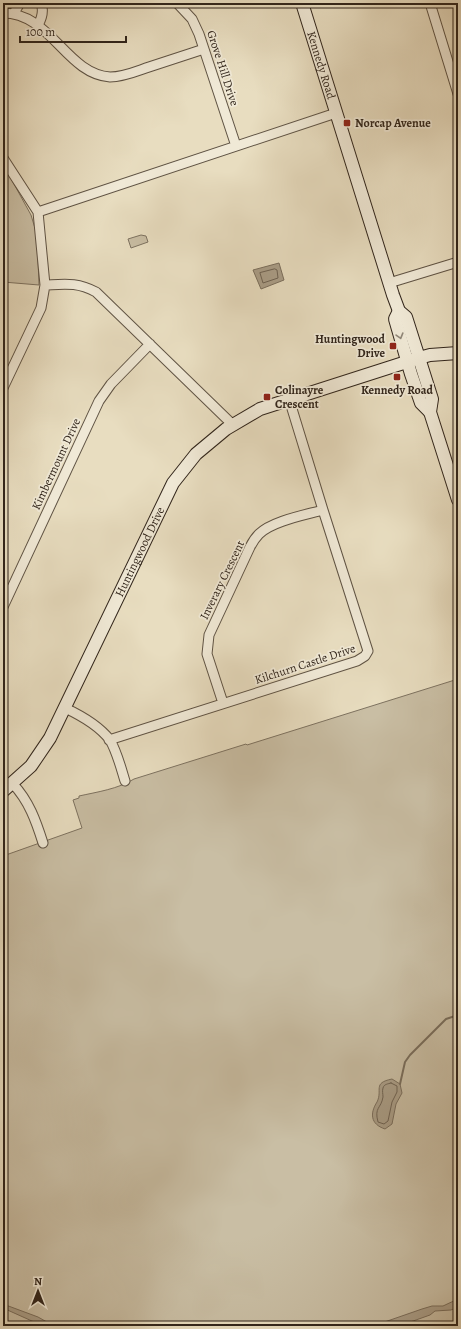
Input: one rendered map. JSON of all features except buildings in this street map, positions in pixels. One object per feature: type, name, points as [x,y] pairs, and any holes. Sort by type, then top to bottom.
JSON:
[{"type":"street","points":[[14,13],[20,3]]},
{"type":"street","points":[[38,25],[42,12],[41,3]]},
{"type":"street","name":"Grove Hill Drive","points":[[177,3],[186,12],[197,28],[236,146]]},
{"type":"street","name":"Kennedy Road","points":[[302,3],[389,283],[399,311],[406,316],[432,399],[430,412],[458,500]]},
{"type":"street","points":[[430,3],[458,94]]},
{"type":"street","points":[[3,13],[14,13],[32,21],[83,68],[110,77],[127,74],[204,49]]},
{"type":"street","points":[[38,212],[336,114]]},
{"type":"street","points":[[3,158],[38,212],[45,285],[41,308],[3,388]]},
{"type":"street","points":[[389,283],[458,262]]},
{"type":"street","points":[[45,285],[77,284],[85,286],[96,292],[233,425]]},
{"type":"street","name":"Kennedy Road","points":[[399,311],[395,320],[407,361],[421,403],[430,412]]},
{"type":"street","name":"Kimbermount Drive","points":[[3,607],[99,402],[111,384],[150,344]]},
{"type":"street","name":"Huntingwood Drive","points":[[3,791],[13,784],[31,766],[50,738],[173,483],[196,454],[233,425],[260,409],[407,361],[430,355],[458,353]]},
{"type":"street","name":"Kilchurn Castle Drive","points":[[110,740],[357,661],[365,656],[368,651],[289,399]]},
{"type":"street","name":"Inverary Crescent","points":[[223,703],[207,654],[209,635],[250,547],[259,534],[265,530],[279,523],[323,510]]},
{"type":"street","points":[[65,708],[83,717],[110,740],[125,781]]},
{"type":"street","points":[[13,784],[23,795],[33,815],[43,843]]},
{"type":"shaded area","points":[[3,164],[31,215],[37,235],[39,285],[3,282]]},
{"type":"shaded area","points":[[141,235],[146,236],[148,242],[131,248],[128,239]]},
{"type":"shaded area","points":[[458,679],[458,1326],[3,1326],[3,856],[82,828],[73,800],[79,798],[79,796],[114,788],[134,779]]},
{"type":"water","points":[[279,263],[284,280],[261,289],[253,270]]},
{"type":"water","points":[[392,1079],[400,1084],[402,1093],[396,1104],[392,1124],[385,1129],[376,1124],[372,1114],[379,1098],[380,1085]]},
{"type":"water","points":[[458,1299],[458,1307],[451,1310],[435,1311],[430,1315],[399,1326],[373,1326],[432,1306],[443,1306]]},
{"type":"water","points":[[3,1304],[38,1317],[54,1326],[43,1326],[3,1308]]},
{"type":"waterway","points":[[400,1084],[405,1062],[410,1055],[446,1019],[458,1015]]},
{"type":"place","name":"Norcap Avenue","points":[[347,123]]},
{"type":"place","name":"Huntingwood Drive","points":[[393,346]]},
{"type":"place","name":"Kennedy Road","points":[[397,377]]},
{"type":"place","name":"Colinayre Crescent","points":[[267,397]]}]
